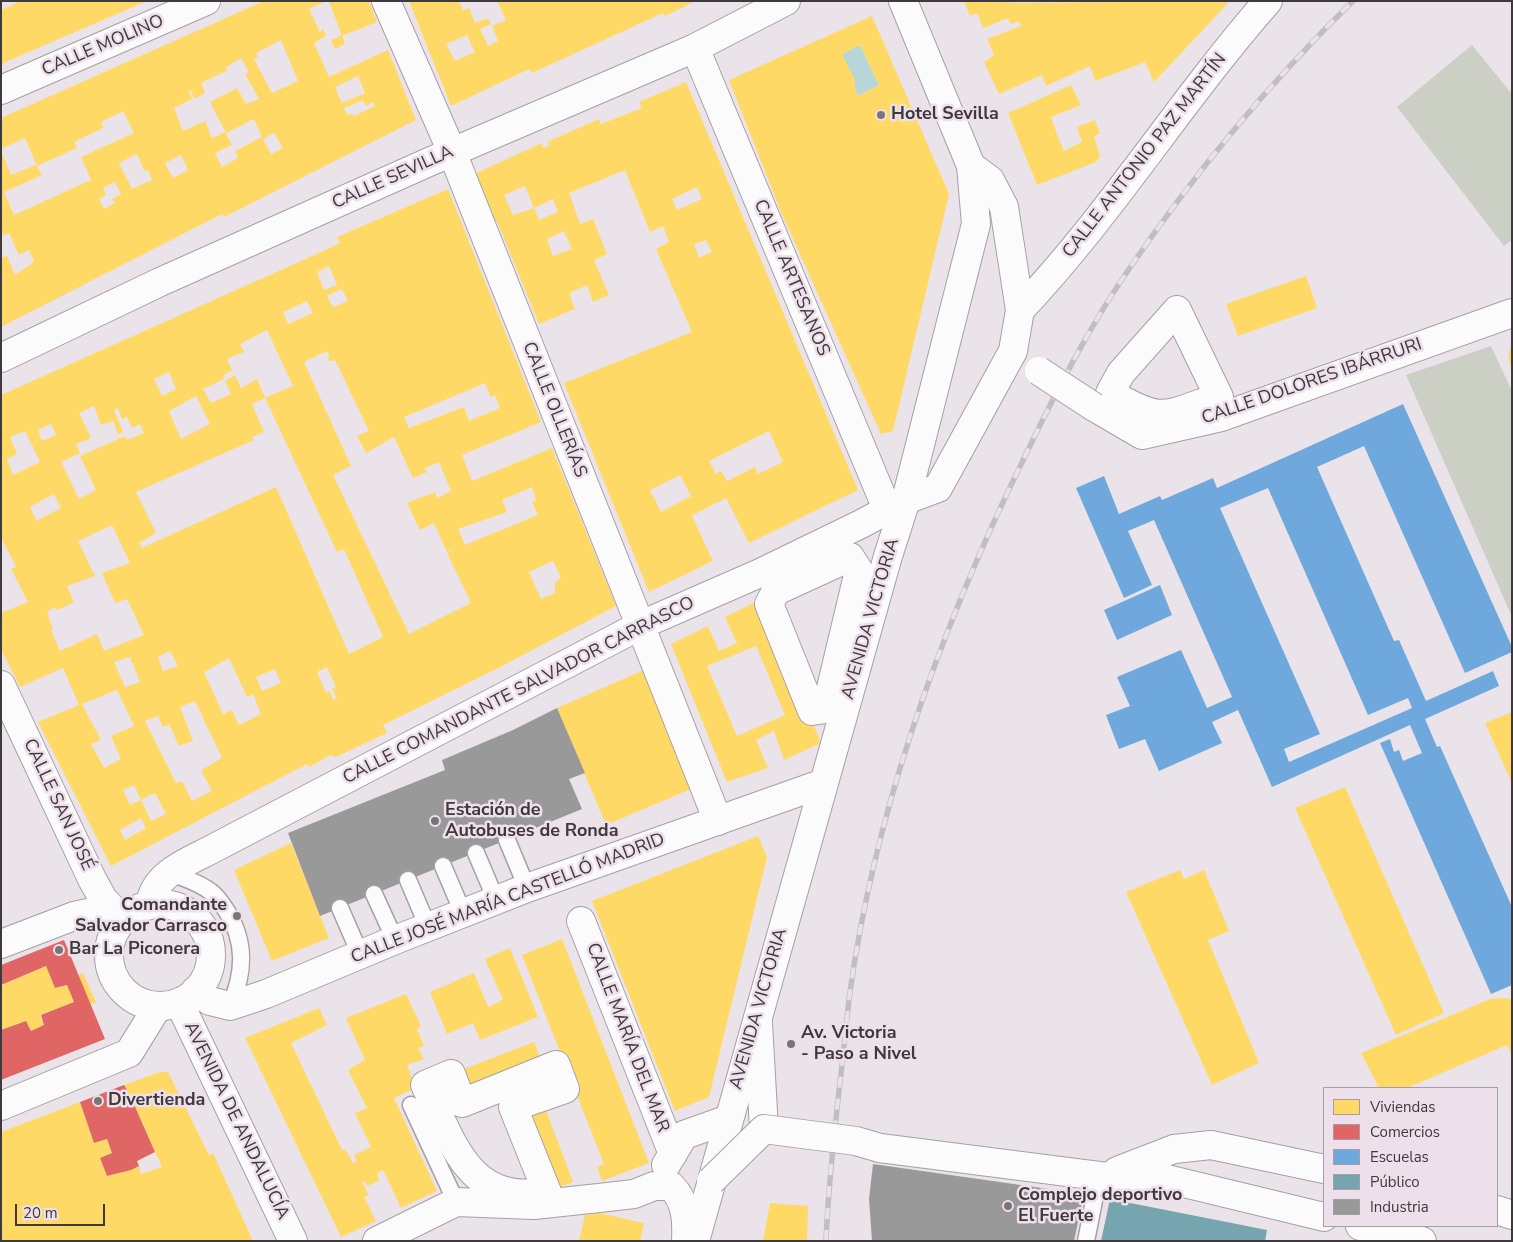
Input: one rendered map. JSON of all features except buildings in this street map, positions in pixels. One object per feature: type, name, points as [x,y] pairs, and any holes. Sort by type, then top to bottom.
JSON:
[{"type":"street","name":"CALLE MOLINO","points":[[1,90],[206,1]]},
{"type":"street","name":"CALLE OLLERÍAS","points":[[386,1],[452,152],[718,821]]},
{"type":"street","name":"CALLE SEVILLA","points":[[1,358],[160,282],[452,152],[695,48],[786,1]]},
{"type":"street","name":"AVENIDA VICTORIA","points":[[695,1241],[824,783],[897,504],[976,224],[970,166],[903,1]]},
{"type":"street","name":"CALLE ANTONIO PAZ MARTÍN","points":[[1020,310],[1048,280],[1200,84],[1268,1]]},
{"type":"street","name":"CALLE ARTESANOS","points":[[695,48],[897,504]]},
{"type":"street","name":"CALLE COMANDANTE SALVADOR CARRASCO","points":[[150,904],[152,891],[169,872],[641,625],[760,573],[862,524],[897,504],[938,488],[1013,351],[1020,310],[1004,207],[990,180],[970,166]]},
{"type":"street","points":[[976,224],[1011,243]]},
{"type":"street","name":"CALLE DOLORES IBÁRRURI","points":[[1013,351],[1094,408],[1142,435],[1221,417],[1512,313]]},
{"type":"street","points":[[850,557],[858,571],[826,708],[812,711],[769,604],[776,591],[850,557]]},
{"type":"street","name":"CALLE SAN JOSÉ","points":[[1,685],[92,879],[103,899],[121,922]]},
{"type":"street","name":"CALLE JOSÉ MARÍA CASTELLÓ MADRID","points":[[230,1006],[283,988],[394,940],[527,888],[824,783]]},
{"type":"street","points":[[1,1106],[129,1053],[177,1000],[205,978],[210,963],[210,946],[205,931],[196,918],[182,909],[167,904],[150,904],[135,910],[121,922],[112,939],[109,954],[112,972],[118,984],[129,995],[143,1003],[177,1000],[210,1001],[230,1006]]},
{"type":"street","points":[[1,944],[88,913],[121,922]]},
{"type":"street","name":"CALLE MARÍA DEL MAR","points":[[582,921],[673,1154]]},
{"type":"street","name":"AVENIDA DE ANDALUCÍA","points":[[177,1000],[293,1241]]},
{"type":"street","points":[[712,1181],[764,1129],[758,1015]]},
{"type":"street","points":[[556,1065],[565,1088],[513,1107],[547,1192],[528,1195],[513,1194],[497,1190],[473,1174],[461,1161],[418,1095],[451,1074],[462,1103],[556,1065]]},
{"type":"street","points":[[654,1186],[684,1134],[729,1119]]},
{"type":"street","points":[[764,1129],[856,1141],[880,1148],[1099,1176],[1163,1178],[1323,1217]]},
{"type":"street","points":[[1099,1176],[1139,1164],[1174,1149],[1211,1145],[1323,1168]]},
{"type":"street","points":[[388,1238],[456,1202],[534,1204],[634,1194],[654,1186],[671,1186],[682,1197],[687,1228],[686,1241]]},
{"type":"street","points":[[1498,1210],[1512,1215]]},
{"type":"street","points":[[1364,1227],[1422,1241]]},
{"type":"lane","points":[[507,840],[527,888]]},
{"type":"lane","points":[[476,852],[496,900]]},
{"type":"lane","points":[[443,866],[463,913]]},
{"type":"lane","points":[[169,872],[194,882],[212,893],[234,924],[243,958],[239,987],[230,1006]]},
{"type":"lane","points":[[408,880],[428,927]]},
{"type":"lane","points":[[374,894],[394,940]]},
{"type":"lane","points":[[340,908],[360,954]]},
{"type":"lane","points":[[418,1095],[456,1202]]},
{"type":"lane","points":[[1086,1241],[1099,1176]]},
{"type":"shaded area","points":[[1472,45],[1512,94],[1512,240],[1504,246],[1397,107]]},
{"type":"shaded area","points":[[1491,346],[1512,391],[1512,617],[1406,375]]},
{"type":"water","points":[[860,45],[879,85],[858,96],[842,54]]},
{"type":"railway","points":[[826,1241],[828,1201],[847,1014],[862,922],[895,784],[917,716],[967,583],[1026,454],[1061,384],[1086,338],[1127,272],[1178,200],[1233,131],[1292,64],[1353,1]]},
{"type":"place","name":"Hotel Sevilla","points":[[881,115]]},
{"type":"place","name":"Estación de Autobuses de Ronda","points":[[435,821]]},
{"type":"place","name":"Comandante Salvador Carrasco","points":[[237,916]]},
{"type":"place","name":"Bar La Piconera","points":[[59,950]]},
{"type":"place","name":"Av. Victoria - Paso a Nivel","points":[[791,1044]]},
{"type":"place","name":"Divertienda","points":[[98,1101]]},
{"type":"place","name":"Complejo deportivo El Fuerte","points":[[1008,1206]]}]
